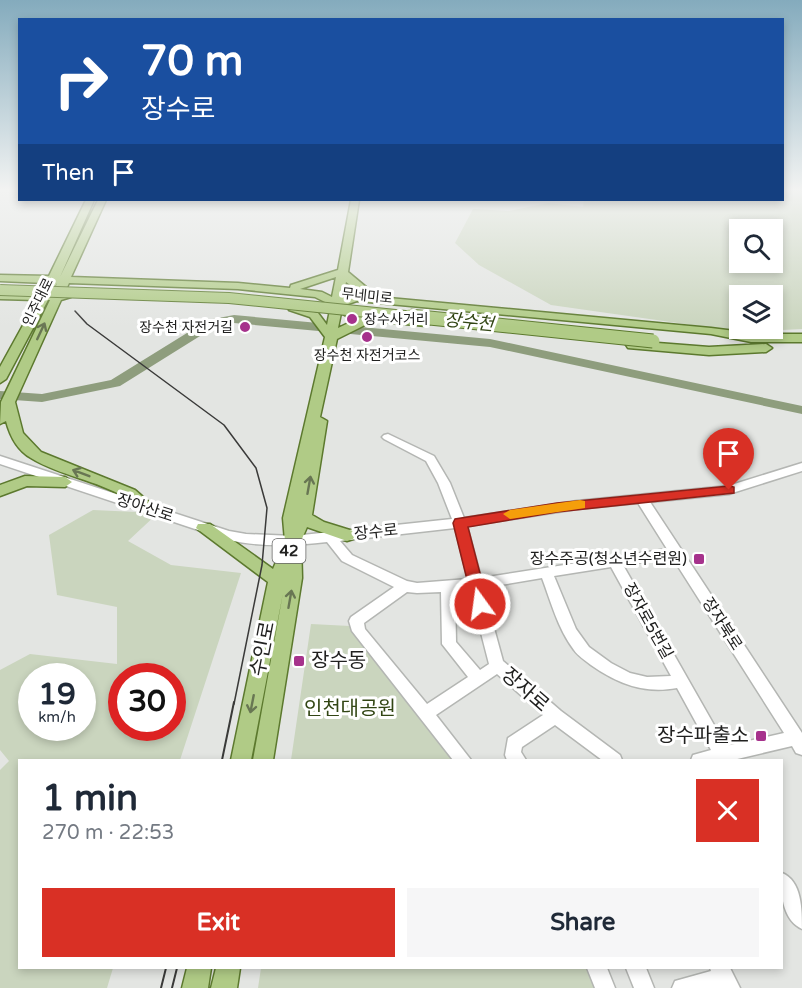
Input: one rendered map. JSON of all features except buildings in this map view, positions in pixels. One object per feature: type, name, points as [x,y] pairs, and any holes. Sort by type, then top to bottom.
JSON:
[{"type":"main road","name":"인주대로","points":[[0,379],[53,280],[74,235]]},
{"type":"main road","name":"인주대로","points":[[8,402],[86,235]]},
{"type":"main road","name":"42","points":[[337,304],[349,235]]},
{"type":"main road","points":[[275,290],[316,282],[342,272],[358,288],[384,300]]},
{"type":"main road","points":[[0,280],[65,279],[189,283],[318,294],[352,315],[368,319],[656,348],[709,351],[763,343]]},
{"type":"main road","name":"무네미로","points":[[0,280],[234,291],[652,337]]},
{"type":"main road","name":"무네미로","points":[[0,290],[229,298],[652,337],[802,347]]},
{"type":"main road","points":[[0,296],[194,300],[314,311],[356,298],[711,331],[763,343]]},
{"type":"main road","name":"수인로","points":[[263,759],[294,578],[291,518],[337,304]]},
{"type":"main road","points":[[296,310],[314,315],[330,339],[368,319]]},
{"type":"main road","name":"무네미로","points":[[763,343],[802,338]]},
{"type":"main road","name":"수인로","points":[[241,759],[277,580],[304,517],[330,339]]},
{"type":"main road","points":[[0,420],[8,402]]},
{"type":"main road","points":[[8,402],[16,433],[22,443],[36,455],[130,494],[151,511]]},
{"type":"main road","points":[[0,491],[25,481],[65,482]]},
{"type":"main road","points":[[304,517],[318,526],[346,535]]},
{"type":"main road","points":[[204,528],[277,580]]},
{"type":"main road","points":[[195,988],[199,969]]},
{"type":"main road","points":[[224,988],[228,969]]},
{"type":"street","points":[[388,437],[430,459],[444,483],[460,523]]},
{"type":"street","name":"장아산로","points":[[0,459],[204,528],[246,539],[293,541]]},
{"type":"street","name":"장수로","points":[[293,541],[460,523],[547,509],[729,490],[802,467]]},
{"type":"street","name":"장자북로","points":[[642,500],[799,743]]},
{"type":"street","name":"장자로","points":[[460,523],[498,666],[555,716],[613,759]]},
{"type":"street","points":[[330,537],[347,558],[405,586],[356,621],[360,631],[462,759]]},
{"type":"street","name":"장자로5번길","points":[[405,586],[417,588],[475,584],[676,552]]},
{"type":"street","name":"장자로5번길","points":[[615,562],[724,758]]},
{"type":"street","name":"장자로5번길","points":[[546,573],[578,646],[597,662],[616,676],[637,684],[660,685],[682,681]]},
{"type":"street","points":[[448,586],[449,644],[478,678]]},
{"type":"street","points":[[426,714],[498,666]]},
{"type":"street","points":[[517,759],[513,755],[514,743],[555,716]]},
{"type":"street","points":[[724,758],[799,743]]},
{"type":"street","points":[[783,884],[802,919]]},
{"type":"street","points":[[597,969],[605,988]]},
{"type":"street","points":[[636,969],[644,988]]},
{"type":"street","points":[[682,988],[725,978]]},
{"type":"green space","points":[[459,235],[729,235],[729,273],[783,273],[783,235],[802,235],[802,329],[783,330],[783,285],[729,285],[729,330],[551,305],[479,265],[455,243]]},
{"type":"green space","points":[[93,510],[158,513],[128,541],[171,565],[241,573],[180,759],[18,759],[18,969],[113,969],[107,988],[0,988],[0,770],[9,761],[0,750],[0,670],[30,654],[108,663],[108,741],[186,741],[186,663],[117,663],[117,607],[57,595],[49,535]]},
{"type":"green space","name":"인천대공원","points":[[311,624],[350,626],[456,759],[291,759]]},
{"type":"green space","points":[[261,969],[590,969],[597,988],[258,988]]},
{"type":"waterway","name":"장수천","points":[[0,395],[42,398],[115,383],[212,323],[234,319],[490,343],[802,410]]},
{"type":"tram line","points":[[75,311],[87,324],[224,425],[256,468],[267,508],[262,565],[234,704]]},
{"type":"tram line","points":[[222,759],[234,702]]},
{"type":"tram line","points":[[161,988],[166,969]]},
{"type":"tram line","points":[[172,988],[177,969]]},
{"type":"slow traffic","points":[[510,514],[580,505]]},
{"type":"place","name":"장수사거리","points":[[352,319]]},
{"type":"place","name":"장수천 자전거길","points":[[245,327]]},
{"type":"place","name":"장수천 자전거코스","points":[[367,337]]},
{"type":"place","name":"장수주공(청소년수련원)","points":[[699,559]]},
{"type":"place","name":"장수동","points":[[299,661]]},
{"type":"place","name":"장수파출소","points":[[761,736]]},
{"type":"route","points":[[480,604],[460,523],[557,507],[729,490]]}]
